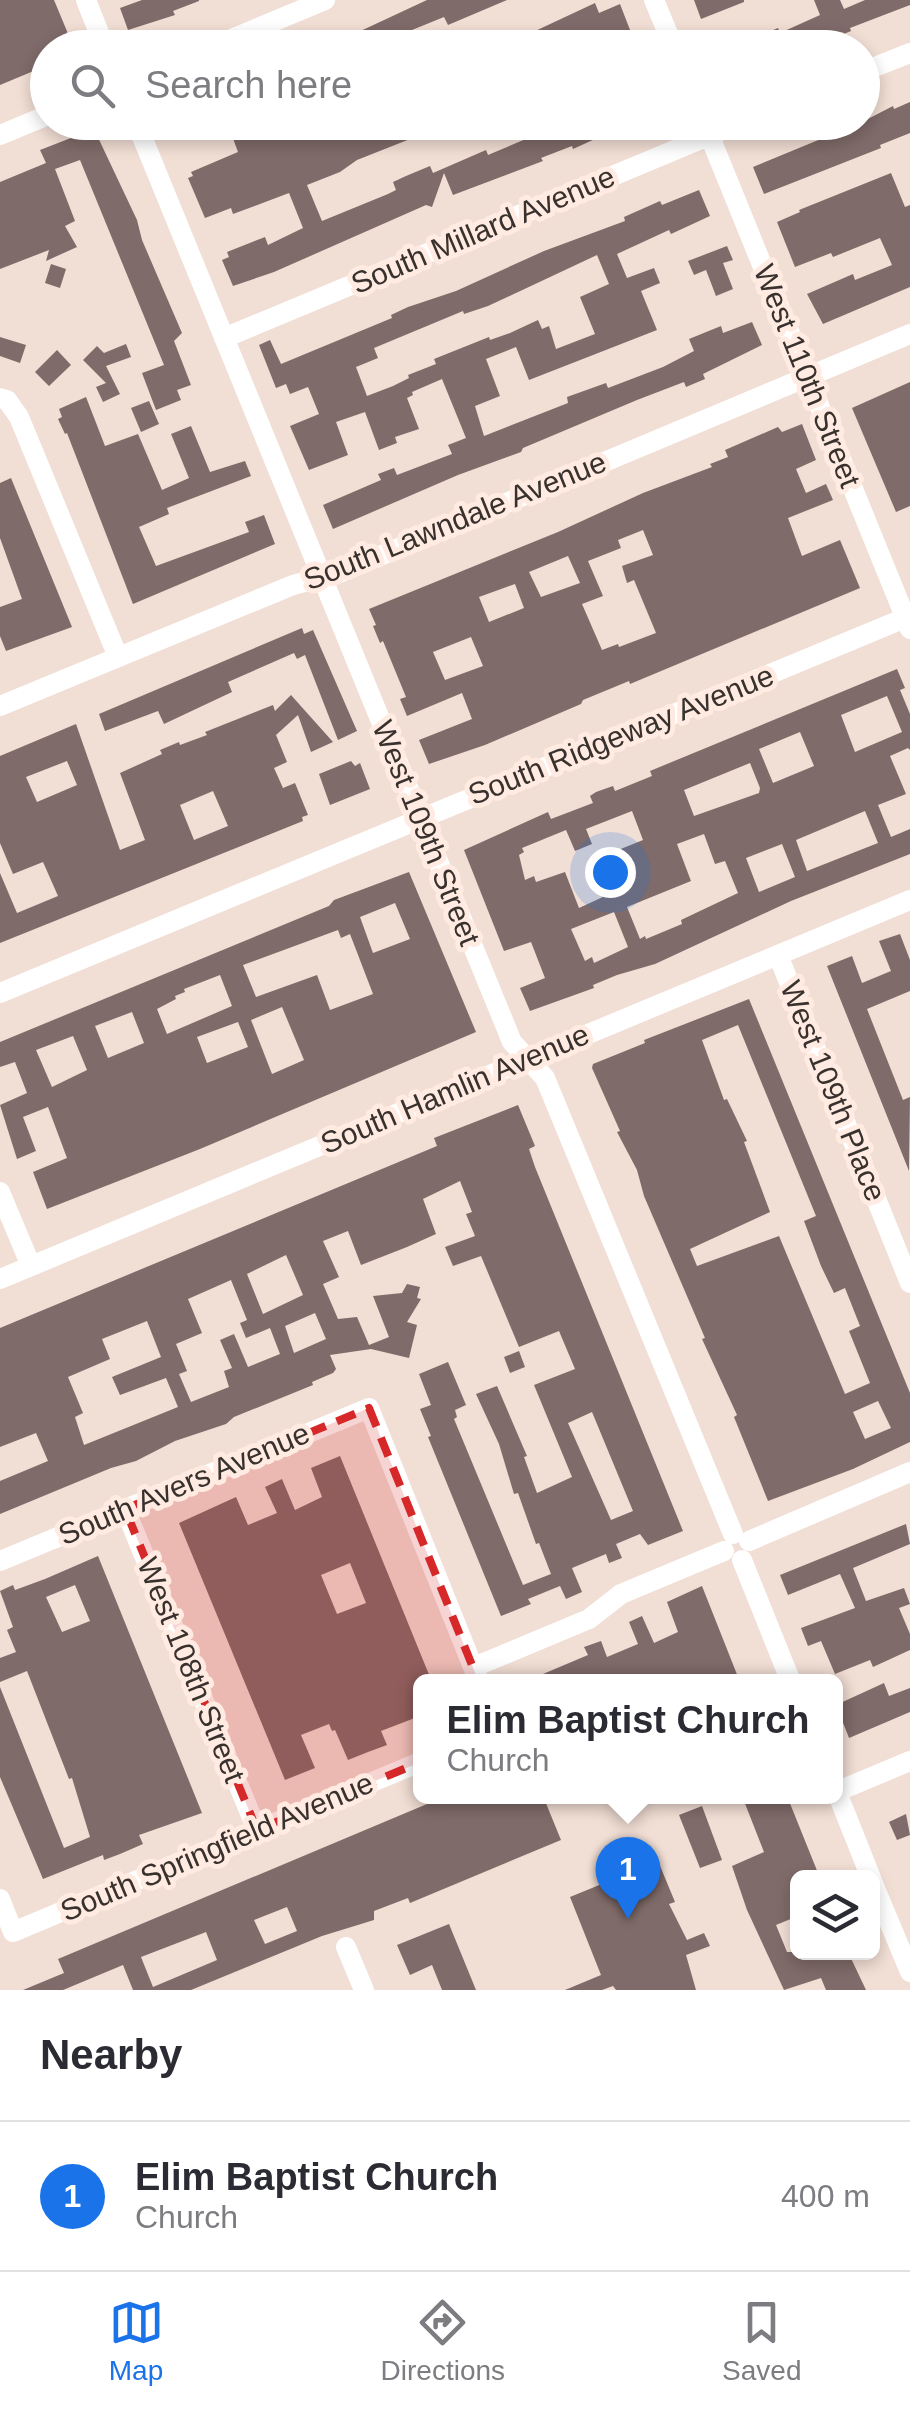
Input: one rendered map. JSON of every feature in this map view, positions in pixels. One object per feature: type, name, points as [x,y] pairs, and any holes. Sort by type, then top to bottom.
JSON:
[{"type":"street","points":[[86,0],[98,30]]},
{"type":"street","points":[[253,30],[324,0]]},
{"type":"street","points":[[654,0],[666,30]]},
{"type":"street","points":[[880,65],[910,53]]},
{"type":"street","points":[[0,135],[30,122]]},
{"type":"street","name":"West 109th Street","points":[[143,140],[512,1042],[546,1078],[788,1674]]},
{"type":"street","name":"South Millard Avenue","points":[[224,338],[682,140]]},
{"type":"street","name":"West 110th Street","points":[[711,140],[909,621]]},
{"type":"street","name":"South Lawndale Avenue","points":[[0,706],[910,334]]},
{"type":"street","points":[[0,398],[7,400],[19,417],[118,658]]},
{"type":"street","name":"South Ridgeway Avenue","points":[[0,993],[909,621]]},
{"type":"street","name":"South Hamlin Avenue","points":[[0,1278],[910,900]]},
{"type":"street","name":"West 109th Place","points":[[778,955],[910,1284]]},
{"type":"street","points":[[0,1192],[31,1266]]},
{"type":"street","name":"South Avers Avenue","points":[[0,1561],[369,1408],[477,1674]]},
{"type":"street","points":[[477,1674],[589,1619],[621,1594],[910,1472]]},
{"type":"street","name":"West 108th Street","points":[[125,1509],[258,1830]]},
{"type":"street","points":[[843,1788],[910,1761]]},
{"type":"street","name":"South Springfield Avenue","points":[[0,1899],[13,1932],[413,1765]]},
{"type":"street","points":[[841,1804],[868,1870]]},
{"type":"street","points":[[880,1899],[910,1972]]},
{"type":"street","points":[[346,1947],[364,1990]]},
{"type":"highlighted area","points":[[369,1408],[498,1730],[257,1830],[125,1509]]},
{"type":"building","points":[[0,0],[54,0],[66,30],[30,30],[30,72],[0,85]]},
{"type":"building","points":[[142,0],[199,1],[173,11],[175,15],[128,30],[120,8]]},
{"type":"building","points":[[427,0],[507,0],[448,25],[444,17],[412,30],[363,30]]},
{"type":"building","points":[[694,0],[744,0],[744,2],[701,19]]},
{"type":"building","points":[[814,0],[840,0],[844,9],[865,0],[910,0],[910,5],[851,30],[787,30],[820,15]]},
{"type":"building","points":[[595,3],[599,13],[620,4],[630,30],[537,30]]},
{"type":"building","points":[[910,102],[910,133],[764,194],[753,167],[818,140],[880,140],[880,113],[893,106],[894,109]]},
{"type":"building","points":[[66,140],[99,140],[137,220],[182,333],[174,341],[191,385],[177,390],[181,400],[156,410],[142,373],[164,365],[80,160],[55,169],[75,221],[65,226],[77,247],[46,261],[49,250],[0,269],[0,182],[46,163],[40,150]]},
{"type":"building","points":[[234,140],[408,140],[307,185],[322,221],[396,190],[393,182],[430,166],[433,173],[486,150],[488,155],[523,140],[593,140],[453,195],[444,173],[432,207],[426,205],[233,286],[222,260],[229,257],[227,252],[265,237],[268,245],[303,228],[289,193],[233,214],[231,208],[205,218],[188,178],[193,176],[191,172],[238,152]]},
{"type":"building","points":[[891,173],[905,207],[910,205],[910,287],[823,324],[807,294],[853,274],[855,280],[892,265],[880,238],[795,267],[777,222]]},
{"type":"building","points":[[699,190],[710,216],[617,254],[627,278],[654,268],[660,283],[641,291],[657,330],[529,380],[516,347],[486,359],[500,396],[475,406],[484,436],[568,403],[567,397],[606,383],[608,388],[663,367],[694,351],[689,339],[721,326],[723,333],[752,322],[762,345],[703,374],[705,379],[686,387],[684,382],[637,400],[333,529],[323,505],[381,480],[378,474],[394,468],[397,475],[452,454],[448,445],[466,438],[442,379],[407,398],[419,429],[395,437],[397,443],[379,450],[365,412],[336,422],[348,455],[309,470],[290,426],[319,414],[308,387],[290,394],[286,384],[276,388],[259,345],[270,340],[281,364],[392,318],[391,315],[408,307],[625,221],[624,217],[660,201],[662,205]],"holes":[[[597,255],[609,284],[580,297],[595,334],[556,349],[549,326],[542,329],[538,320],[434,359],[436,364],[367,396],[356,367],[378,358],[374,348],[463,311],[464,314],[488,306]]]},
{"type":"building","points":[[727,246],[733,260],[723,263],[733,289],[716,296],[706,270],[694,275],[688,261]]},
{"type":"building","points":[[51,264],[66,269],[60,288],[45,283]]},
{"type":"building","points":[[0,337],[26,345],[20,363],[0,356]]},
{"type":"building","points":[[126,344],[131,357],[106,366],[120,394],[103,402],[96,387],[106,383],[83,360],[97,346],[104,353]]},
{"type":"building","points":[[57,350],[71,365],[49,386],[35,372]]},
{"type":"building","points":[[910,382],[910,506],[896,512],[852,408]]},
{"type":"building","points":[[86,397],[105,446],[138,434],[162,490],[189,478],[171,434],[191,426],[210,472],[245,461],[251,476],[167,508],[169,514],[139,527],[156,566],[249,532],[245,522],[264,515],[275,544],[133,604],[67,433],[58,419],[62,417],[59,409]]},
{"type":"building","points":[[149,401],[159,424],[141,432],[131,408]]},
{"type":"building","points":[[802,424],[816,460],[796,469],[806,493],[826,484],[833,500],[788,518],[802,556],[840,540],[860,588],[583,700],[485,745],[429,764],[419,740],[472,719],[462,693],[407,716],[400,699],[406,697],[383,641],[380,643],[369,609],[712,467],[710,464],[728,457],[725,450],[778,427],[782,432]],"holes":[[[643,530],[653,555],[622,566],[627,583],[634,580],[656,633],[602,650],[582,604],[603,596],[588,561],[621,548],[618,540]],[[568,556],[580,583],[541,597],[529,572]],[[515,584],[524,608],[489,622],[479,597]],[[471,637],[483,666],[445,680],[433,652]]]},
{"type":"building","points":[[11,478],[72,627],[6,651],[0,636],[0,607],[22,599],[0,538],[0,483]]},
{"type":"building","points":[[302,628],[304,634],[313,630],[357,731],[338,740],[305,655],[297,659],[294,653],[228,682],[232,692],[164,724],[158,711],[105,731],[99,714]]},
{"type":"building","points":[[897,669],[910,714],[910,750],[890,756],[906,794],[878,805],[891,837],[910,829],[910,854],[791,901],[655,964],[617,975],[593,985],[594,988],[530,1011],[520,988],[545,978],[531,942],[504,951],[464,850],[548,812],[551,819],[593,803],[590,796],[596,792],[613,786],[615,791],[652,776],[650,771]],"holes":[[[887,696],[902,732],[855,752],[841,715]],[[800,732],[814,766],[773,783],[759,749]],[[750,763],[759,793],[694,816],[684,790]],[[632,811],[643,840],[591,861],[605,896],[579,908],[565,872],[536,882],[534,876],[525,880],[519,855],[524,852],[522,848],[566,830],[575,851],[592,844],[586,829]],[[865,811],[878,843],[807,871],[796,840]],[[704,834],[715,864],[725,861],[738,893],[681,920],[682,924],[640,939],[627,907],[691,881],[677,844]],[[782,844],[795,877],[759,892],[746,858]],[[614,912],[628,947],[594,963],[592,957],[585,961],[571,929]]]},
{"type":"building","points":[[291,695],[333,742],[311,752],[298,715],[276,735],[287,762],[274,768],[283,788],[295,783],[308,815],[302,817],[303,821],[0,943],[0,873],[17,913],[58,896],[43,862],[13,874],[0,843],[0,756],[76,724],[120,850],[145,840],[120,773],[179,742],[180,745],[207,735],[205,732],[273,705],[275,711]],"holes":[[[67,761],[77,785],[37,802],[26,777]],[[213,791],[228,826],[194,840],[180,805]]]},
{"type":"building","points":[[351,761],[355,766],[360,763],[370,789],[330,805],[319,774]]},
{"type":"building","points":[[409,872],[476,1032],[47,1209],[33,1172],[67,1158],[48,1107],[23,1117],[36,1151],[17,1159],[0,1105],[27,1093],[15,1062],[0,1067],[0,1042],[329,906],[334,900]],"holes":[[[395,903],[410,939],[373,953],[360,917]],[[338,930],[341,938],[350,934],[373,994],[330,1010],[317,975],[256,997],[243,965]],[[220,975],[232,1006],[167,1034],[157,1009],[185,992],[184,989]],[[282,1007],[304,1060],[272,1074],[251,1020]],[[132,1012],[144,1043],[108,1058],[95,1026]],[[238,1022],[248,1047],[207,1063],[197,1037]],[[73,1036],[87,1070],[52,1087],[36,1050]]]},
{"type":"building","points":[[900,934],[910,960],[910,991],[867,1009],[903,1100],[910,1097],[909,1171],[827,966],[852,956],[862,983],[891,971],[879,941]]},
{"type":"building","points":[[749,999],[910,1393],[910,1442],[853,1469],[768,1501],[734,1417],[737,1415],[592,1068],[593,1064],[645,1043],[644,1040]],"holes":[[[738,1025],[816,1216],[804,1221],[821,1266],[834,1293],[845,1288],[860,1326],[849,1331],[870,1383],[845,1394],[779,1236],[697,1266],[690,1249],[770,1212],[744,1142],[747,1141],[727,1099],[724,1100],[702,1040]],[[878,1401],[891,1428],[865,1439],[853,1412]]]},
{"type":"building","points":[[518,1105],[535,1146],[529,1149],[535,1167],[683,1531],[648,1545],[640,1534],[616,1544],[622,1558],[609,1563],[606,1554],[572,1568],[582,1592],[566,1599],[560,1586],[501,1616],[428,1437],[431,1436],[420,1409],[431,1405],[419,1374],[448,1362],[466,1405],[455,1410],[454,1419],[523,1585],[551,1574],[518,1493],[514,1494],[499,1444],[476,1394],[497,1386],[527,1456],[524,1457],[537,1493],[572,1477],[534,1385],[575,1369],[559,1331],[519,1347],[481,1256],[453,1266],[445,1247],[475,1236],[466,1214],[472,1212],[460,1181],[423,1199],[436,1234],[407,1247],[361,1265],[348,1231],[323,1241],[339,1277],[323,1284],[338,1319],[357,1317],[369,1345],[389,1337],[373,1296],[402,1293],[407,1284],[420,1287],[417,1298],[421,1299],[407,1322],[417,1325],[409,1358],[371,1349],[330,1355],[336,1369],[312,1382],[313,1385],[0,1514],[0,1481],[48,1461],[36,1433],[0,1447],[0,1328],[437,1146],[434,1138]],"holes":[[[286,1255],[303,1295],[263,1314],[247,1274]],[[231,1280],[247,1320],[240,1323],[246,1338],[270,1328],[280,1354],[248,1367],[234,1334],[220,1340],[232,1368],[224,1371],[229,1387],[191,1402],[179,1374],[187,1371],[176,1344],[202,1333],[188,1299]],[[315,1313],[326,1339],[294,1353],[285,1326]],[[147,1321],[161,1357],[112,1377],[120,1395],[166,1378],[178,1407],[84,1445],[75,1417],[83,1413],[68,1377],[110,1359],[102,1339]],[[592,1412],[633,1511],[611,1520],[568,1423]]]},
{"type":"building","points":[[519,1351],[525,1367],[510,1373],[504,1357]]},
{"type":"building","points":[[340,1456],[429,1674],[413,1674],[413,1719],[381,1731],[387,1745],[348,1760],[329,1724],[301,1735],[315,1768],[285,1780],[179,1523],[236,1497],[248,1525],[277,1513],[265,1487],[282,1479],[295,1510],[322,1497],[311,1468]],"holes":[[[350,1563],[366,1603],[337,1614],[321,1575]]]},
{"type":"building","points":[[906,1524],[910,1544],[853,1568],[866,1601],[904,1588],[910,1604],[899,1608],[910,1634],[910,1650],[873,1667],[870,1660],[835,1674],[821,1641],[808,1646],[801,1628],[855,1608],[840,1574],[788,1595],[780,1575]]},
{"type":"building","points":[[98,1556],[202,1813],[139,1835],[143,1844],[120,1854],[104,1860],[103,1855],[43,1879],[0,1777],[0,1687],[64,1848],[90,1837],[72,1778],[69,1779],[27,1671],[0,1682],[0,1658],[16,1652],[7,1630],[13,1627],[0,1591],[45,1579]],"holes":[[[75,1585],[90,1621],[62,1632],[46,1597]]]},
{"type":"building","points":[[702,1586],[737,1674],[543,1674],[588,1655],[584,1647],[601,1641],[607,1657],[638,1644],[629,1622],[642,1616],[654,1643],[678,1632],[667,1602]]},
{"type":"building","points":[[884,1683],[889,1696],[910,1688],[910,1712],[849,1738],[843,1723],[843,1702]]},
{"type":"building","points":[[427,1804],[546,1804],[561,1840],[410,1903],[408,1898],[374,1911],[374,1920],[322,1936],[191,1990],[133,1990],[123,1965],[63,1990],[23,1990],[64,1973],[58,1959]],"holes":[[[287,1907],[297,1931],[265,1944],[254,1920]],[[206,1932],[217,1960],[153,1987],[141,1957]]]},
{"type":"building","points":[[745,1804],[790,1804],[817,1870],[790,1870],[790,1919],[776,1925],[790,1960],[852,1960],[866,1990],[826,1990],[821,1978],[784,1990],[747,1910],[732,1866],[764,1852]]},
{"type":"building","points":[[702,1806],[722,1860],[700,1868],[679,1815]]},
{"type":"building","points":[[906,1814],[910,1835],[897,1840],[889,1822]]},
{"type":"building","points":[[658,1861],[675,1902],[669,1904],[687,1940],[704,1933],[710,1946],[686,1955],[696,1990],[616,1990],[613,1986],[602,1990],[565,1990],[601,1975],[570,1897]]},
{"type":"building","points":[[449,1924],[476,1990],[442,1990],[432,1965],[410,1975],[397,1945]]},
{"type":"place","name":"Elim Baptist Church","points":[[628,1919]]}]
